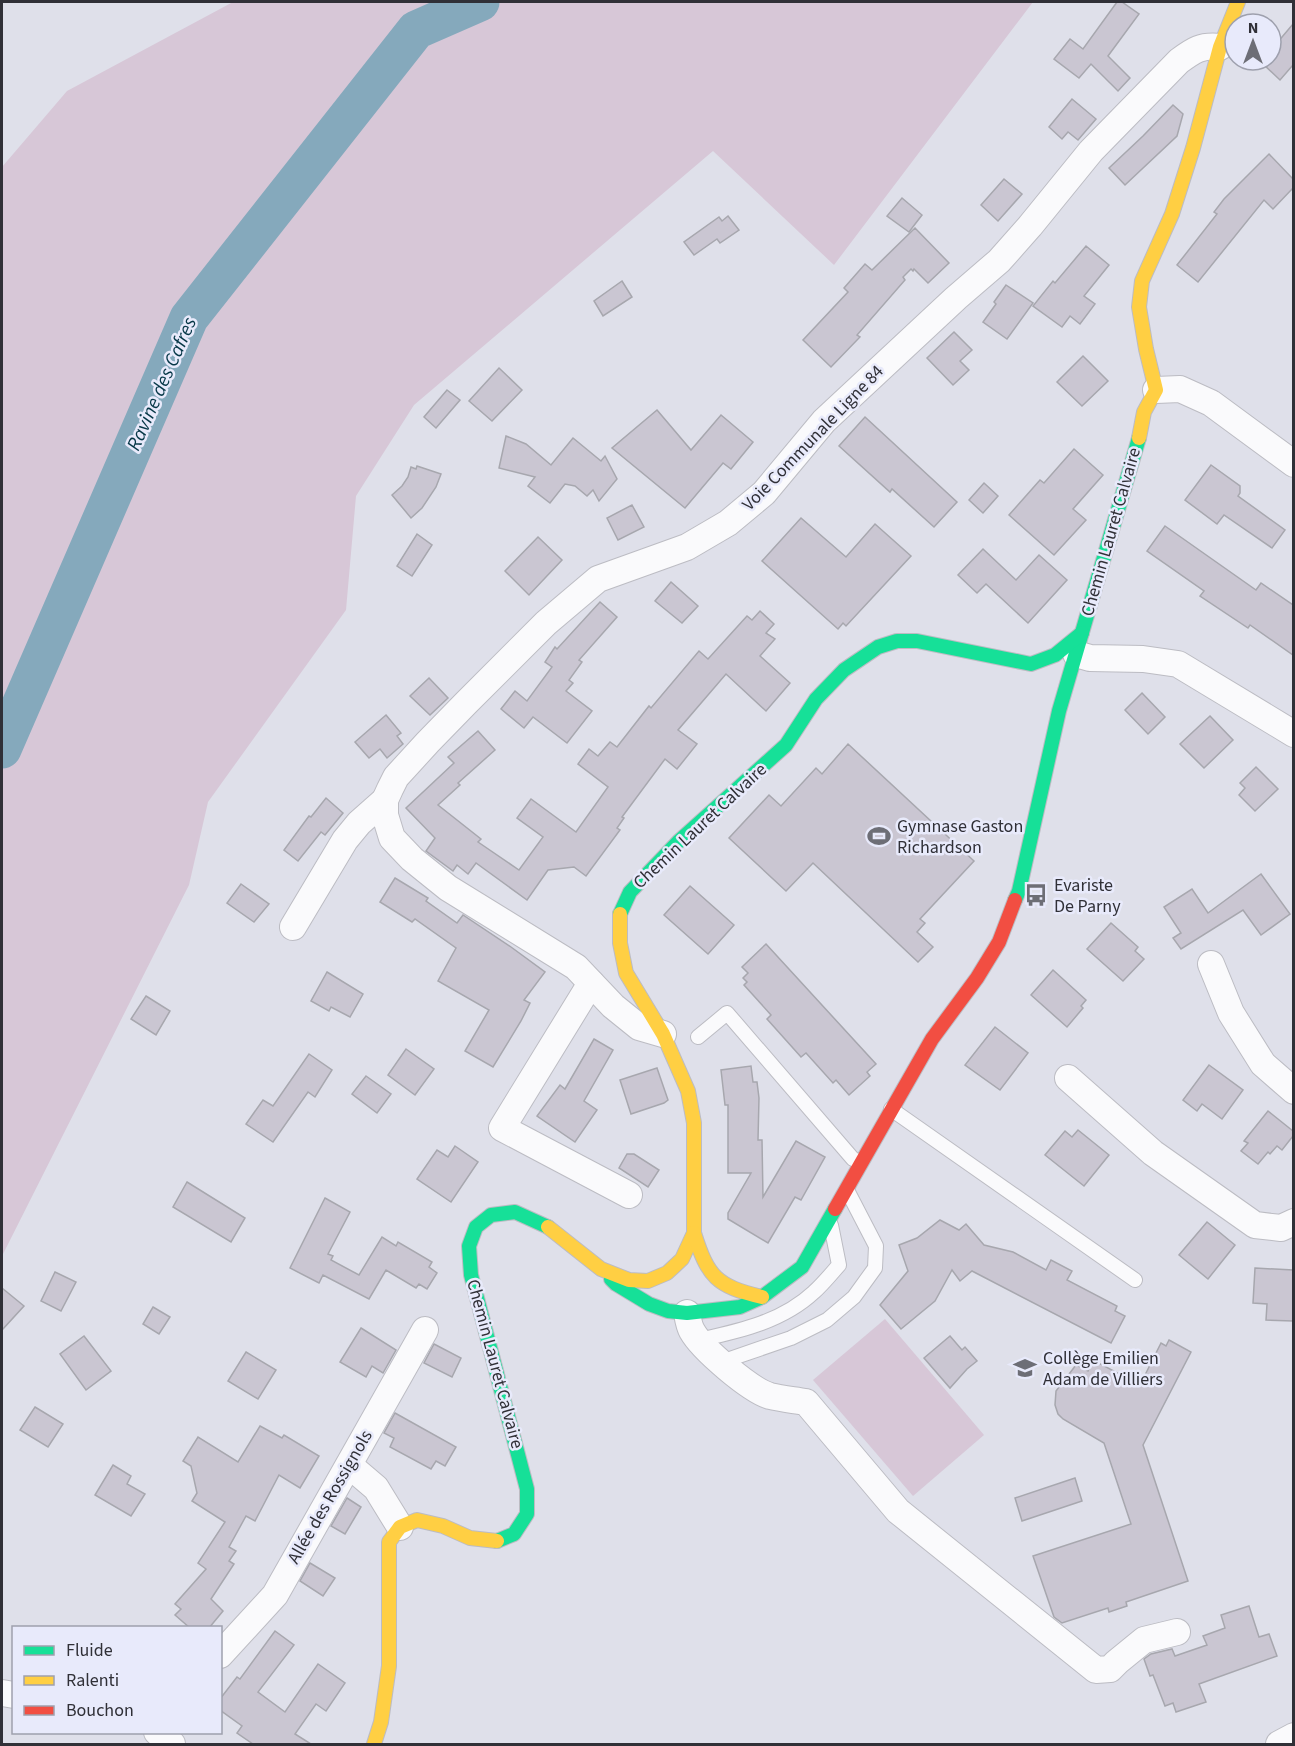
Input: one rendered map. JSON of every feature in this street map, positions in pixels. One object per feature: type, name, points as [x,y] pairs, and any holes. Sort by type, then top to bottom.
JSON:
[{"type":"main road","points":[[1156,390],[1139,307],[1142,281],[1172,214],[1193,148],[1220,47],[1238,2]]},
{"type":"main road","name":"Chemin Lauret Calvaire","points":[[400,1527],[417,1520],[443,1526],[470,1538],[496,1542],[514,1534],[527,1514],[527,1489],[471,1275],[469,1246],[476,1227],[491,1215],[515,1212],[546,1225],[601,1269],[629,1280],[648,1281],[667,1273],[682,1258],[694,1233],[694,1123],[688,1091],[663,1034],[626,973],[620,943],[620,915],[630,891],[678,842],[786,745],[816,699],[844,670],[878,647],[897,641],[917,641],[1036,668],[1079,643],[1136,451],[1144,412],[1156,390]]},
{"type":"main road","points":[[601,1269],[616,1284],[649,1305],[668,1311],[686,1308],[740,1307],[762,1297],[802,1267],[932,1039],[999,942],[1019,891],[1059,711],[1079,643]]},
{"type":"main road","points":[[1052,686],[1056,692],[1059,711]]},
{"type":"main road","points":[[694,1233],[703,1262],[719,1283],[762,1297]]},
{"type":"main road","points":[[682,1258],[683,1281]]},
{"type":"main road","points":[[374,1744],[381,1722],[389,1666],[389,1542],[400,1527]]},
{"type":"street","name":"Voie Communale Ligne 84","points":[[293,927],[345,840],[359,823],[385,800],[396,777],[428,741],[546,623],[598,579],[687,547],[728,523],[764,493],[824,421],[947,306],[999,261],[1091,151],[1179,61],[1195,49],[1208,46],[1220,47]]},
{"type":"street","points":[[1156,390],[1180,389],[1210,403],[1293,464]]},
{"type":"street","points":[[1079,643],[1090,658],[1143,659],[1178,664],[1293,734]]},
{"type":"street","points":[[385,800],[385,815],[392,838],[412,859],[448,888],[576,967],[612,1006],[639,1027],[663,1034]]},
{"type":"street","points":[[1211,964],[1231,1014],[1263,1064],[1293,1091]]},
{"type":"street","points":[[591,983],[502,1128],[629,1195]]},
{"type":"street","points":[[1068,1078],[1153,1153],[1255,1225],[1281,1228],[1293,1222]]},
{"type":"street","points":[[686,1308],[691,1330],[721,1362],[744,1381],[768,1395],[806,1402],[898,1511],[1096,1670],[1110,1669],[1144,1640],[1177,1632]]},
{"type":"street","name":"Allée des Rossignols","points":[[222,1652],[275,1595],[425,1330]]},
{"type":"street","points":[[349,1465],[376,1488],[400,1527]]},
{"type":"street","points":[[160,1734],[172,1744]]},
{"type":"street","points":[[1279,1744],[1293,1736]]},
{"type":"lane","points":[[860,658],[871,672]]},
{"type":"lane","points":[[698,1037],[727,1014],[853,1159],[861,1162]]},
{"type":"lane","points":[[891,1109],[1135,1280]]},
{"type":"lane","points":[[721,1362],[791,1338],[827,1320],[854,1297],[868,1278],[875,1268],[876,1246],[846,1188]]},
{"type":"lane","points":[[699,1340],[748,1329],[784,1313],[813,1293],[839,1265],[830,1218]]},
{"type":"shaded area","points":[[233,2],[1033,2],[834,265],[713,151],[414,405],[356,496],[346,610],[208,802],[189,885],[2,1256],[2,167],[67,91]]},
{"type":"shaded area","points":[[885,1319],[984,1435],[913,1496],[813,1380]]},
{"type":"building","points":[[1117,2],[1122,2],[1139,14],[1108,56],[1130,78],[1118,91],[1091,64],[1079,78],[1054,59],[1070,39],[1083,49]]},
{"type":"building","points":[[1293,24],[1293,65],[1280,80],[1272,72],[1283,72],[1283,36]]},
{"type":"building","points":[[1072,99],[1096,119],[1078,140],[1068,132],[1062,139],[1049,127]]},
{"type":"building","points":[[1173,105],[1183,114],[1177,136],[1125,185],[1109,168]]},
{"type":"building","points":[[1269,154],[1293,179],[1293,188],[1273,209],[1264,200],[1198,282],[1177,265],[1217,214],[1214,212],[1224,199]]},
{"type":"building","points":[[1004,179],[1022,194],[998,221],[981,205]]},
{"type":"building","points":[[902,198],[922,215],[909,232],[887,216]]},
{"type":"building","points":[[728,216],[739,230],[720,243],[717,239],[694,255],[684,242],[719,217],[722,221]]},
{"type":"building","points":[[915,228],[949,263],[928,283],[914,269],[913,271],[911,269],[903,277],[905,280],[857,335],[860,337],[831,367],[803,340],[848,292],[844,288],[865,264],[872,270]]},
{"type":"building","points":[[1086,246],[1109,265],[1084,296],[1095,304],[1080,324],[1070,316],[1062,327],[1033,306]]},
{"type":"building","points":[[622,281],[632,297],[603,316],[594,301]]},
{"type":"building","points":[[1006,285],[1033,303],[1007,339],[983,322]]},
{"type":"building","points":[[954,332],[972,350],[960,361],[969,370],[953,385],[927,358]]},
{"type":"building","points":[[1083,356],[1108,381],[1082,406],[1057,382]]},
{"type":"building","points":[[499,368],[522,390],[492,421],[469,401]]},
{"type":"building","points":[[447,390],[460,400],[436,428],[424,417]]},
{"type":"building","points":[[657,410],[691,450],[721,415],[753,442],[731,469],[723,463],[685,508],[612,448]]},
{"type":"building","points":[[865,417],[957,502],[934,527],[892,489],[890,492],[839,446]]},
{"type":"building","points":[[506,436],[526,444],[551,465],[573,438],[601,461],[605,456],[617,479],[599,501],[593,490],[587,496],[575,486],[565,484],[550,503],[528,486],[535,477],[499,468]]},
{"type":"building","points":[[1074,449],[1103,475],[1073,509],[1086,520],[1054,555],[1009,515],[1040,480],[1044,483]]},
{"type":"building","points":[[1211,465],[1240,486],[1238,496],[1285,530],[1272,548],[1224,515],[1217,524],[1185,500]]},
{"type":"building","points":[[417,466],[441,474],[436,487],[422,508],[411,518],[392,495],[402,486],[411,467],[416,469]]},
{"type":"building","points":[[984,483],[998,496],[983,513],[969,500]]},
{"type":"building","points":[[632,505],[644,527],[618,540],[607,518]]},
{"type":"building","points":[[801,518],[846,557],[875,524],[911,556],[846,626],[843,623],[838,629],[762,561]]},
{"type":"building","points":[[1165,526],[1256,590],[1261,583],[1293,605],[1293,655],[1250,625],[1248,628],[1200,596],[1204,591],[1147,551]]},
{"type":"building","points":[[417,534],[432,545],[412,576],[397,566]]},
{"type":"building","points":[[538,537],[562,560],[529,595],[505,571]]},
{"type":"building","points":[[983,549],[1016,580],[1039,555],[1067,580],[1028,623],[986,584],[977,593],[958,575]]},
{"type":"building","points":[[671,582],[698,606],[682,623],[655,601]]},
{"type":"building","points":[[600,602],[617,617],[579,660],[582,662],[569,680],[573,683],[566,691],[592,711],[567,743],[533,717],[524,728],[501,709],[515,691],[527,701],[552,667],[545,662],[555,647],[557,649]]},
{"type":"building","points":[[760,611],[774,624],[766,633],[775,639],[760,656],[790,683],[766,711],[726,674],[678,730],[697,744],[677,769],[665,759],[622,817],[624,818],[617,828],[620,830],[586,876],[574,867],[548,870],[527,900],[476,863],[468,874],[457,865],[453,871],[426,851],[435,838],[406,808],[454,763],[448,757],[478,731],[495,750],[458,783],[460,785],[438,805],[481,839],[478,842],[519,870],[543,837],[517,818],[531,799],[576,832],[608,787],[578,764],[589,749],[598,756],[610,742],[617,747],[649,706],[651,708],[699,651],[708,659],[747,616],[752,620]]},
{"type":"building","points":[[429,678],[448,698],[430,715],[410,696]]},
{"type":"building","points":[[1142,693],[1165,717],[1148,734],[1125,710]]},
{"type":"building","points":[[386,715],[401,733],[397,736],[403,744],[387,758],[380,749],[369,758],[355,742]]},
{"type":"building","points":[[1210,716],[1233,740],[1204,768],[1180,744]]},
{"type":"building","points":[[848,744],[974,861],[920,919],[925,923],[917,932],[933,947],[918,962],[813,863],[786,891],[729,838],[769,795],[781,806],[816,768],[822,774]]},
{"type":"building","points":[[1256,767],[1278,789],[1255,811],[1239,795],[1245,788],[1240,783]]},
{"type":"building","points":[[326,798],[343,813],[325,835],[321,832],[298,861],[284,850],[309,816],[311,817]]},
{"type":"building","points":[[1261,874],[1290,914],[1261,935],[1243,910],[1181,949],[1173,938],[1181,933],[1164,907],[1192,889],[1208,913]]},
{"type":"building","points":[[395,878],[428,898],[426,901],[457,923],[463,915],[545,972],[524,1000],[530,1003],[493,1067],[465,1051],[489,1010],[438,981],[456,948],[415,919],[412,922],[380,902]]},
{"type":"building","points":[[241,884],[269,904],[254,922],[227,903]]},
{"type":"building","points":[[690,886],[734,925],[708,954],[664,915]]},
{"type":"building","points":[[1111,923],[1138,947],[1135,951],[1144,959],[1123,981],[1087,949]]},
{"type":"building","points":[[766,944],[876,1064],[867,1072],[870,1076],[849,1095],[836,1080],[833,1083],[806,1053],[801,1057],[767,1019],[771,1015],[744,985],[747,982],[743,978],[748,973],[742,967]]},
{"type":"building","points":[[1053,970],[1086,1000],[1081,1006],[1083,1008],[1067,1027],[1031,995]]},
{"type":"building","points":[[327,972],[363,994],[350,1017],[331,1007],[329,1011],[311,1001]]},
{"type":"building","points":[[146,996],[170,1011],[156,1035],[131,1019]]},
{"type":"building","points":[[995,1027],[1028,1053],[1000,1090],[965,1065]]},
{"type":"building","points":[[594,1039],[613,1050],[584,1101],[597,1110],[575,1142],[537,1116],[560,1085],[565,1089]]},
{"type":"building","points":[[406,1049],[434,1069],[415,1095],[388,1075]]},
{"type":"building","points":[[309,1054],[332,1070],[315,1097],[308,1092],[273,1142],[246,1124],[263,1100],[273,1106]]},
{"type":"building","points":[[1209,1065],[1243,1090],[1222,1119],[1202,1104],[1197,1111],[1183,1100]]},
{"type":"building","points":[[751,1066],[753,1082],[757,1082],[759,1098],[758,1140],[762,1140],[763,1197],[796,1141],[825,1157],[801,1200],[795,1197],[768,1243],[728,1219],[728,1213],[751,1173],[728,1173],[728,1105],[725,1105],[721,1070]]},
{"type":"building","points":[[657,1068],[668,1100],[631,1114],[620,1080]]},
{"type":"building","points":[[366,1076],[391,1094],[377,1113],[352,1094]]},
{"type":"building","points":[[1268,1111],[1293,1131],[1293,1136],[1282,1150],[1277,1146],[1270,1154],[1268,1152],[1258,1164],[1241,1151],[1248,1143],[1244,1141]]},
{"type":"building","points":[[1078,1130],[1109,1155],[1084,1186],[1045,1155],[1065,1131],[1072,1137]]},
{"type":"building","points":[[455,1146],[478,1162],[451,1202],[417,1179],[437,1150],[448,1157]]},
{"type":"building","points":[[627,1154],[634,1154],[659,1170],[648,1187],[619,1168]]},
{"type":"building","points":[[187,1182],[245,1218],[231,1242],[173,1207]]},
{"type":"building","points":[[325,1198],[350,1212],[328,1254],[333,1256],[331,1260],[359,1275],[382,1237],[396,1246],[398,1242],[432,1262],[429,1267],[437,1273],[427,1289],[419,1284],[416,1288],[386,1270],[369,1299],[323,1275],[319,1283],[290,1268]]},
{"type":"building","points":[[940,1220],[959,1230],[966,1224],[984,1245],[1013,1252],[1046,1270],[1051,1260],[1072,1271],[1067,1280],[1117,1306],[1115,1311],[1125,1316],[1111,1343],[972,1271],[960,1281],[952,1270],[935,1301],[901,1329],[880,1305],[908,1271],[899,1245],[917,1238]]},
{"type":"building","points":[[1207,1222],[1235,1245],[1208,1279],[1179,1255]]},
{"type":"building","points":[[1255,1268],[1293,1270],[1293,1321],[1266,1320],[1267,1304],[1253,1303]]},
{"type":"building","points":[[55,1272],[76,1282],[61,1311],[41,1301]]},
{"type":"building","points":[[2,1288],[24,1306],[2,1330]]},
{"type":"building","points":[[153,1307],[170,1317],[159,1334],[143,1324]]},
{"type":"building","points":[[361,1328],[396,1350],[383,1373],[372,1366],[366,1377],[340,1362]]},
{"type":"building","points":[[84,1336],[111,1371],[86,1390],[60,1354]]},
{"type":"building","points":[[950,1336],[962,1350],[965,1347],[977,1361],[950,1388],[924,1358]]},
{"type":"building","points":[[1169,1340],[1191,1352],[1143,1445],[1188,1581],[1126,1602],[1127,1606],[1109,1612],[1108,1608],[1062,1623],[1054,1617],[1033,1556],[1131,1524],[1104,1443],[1058,1414],[1055,1405],[1056,1391],[1076,1365],[1088,1371],[1093,1360],[1140,1385],[1161,1343],[1166,1346]]},
{"type":"building","points":[[434,1344],[461,1358],[452,1377],[424,1363]]},
{"type":"building","points":[[246,1352],[276,1370],[258,1399],[228,1381]]},
{"type":"building","points":[[35,1407],[63,1424],[48,1447],[20,1430]]},
{"type":"building","points":[[395,1413],[456,1447],[445,1466],[436,1461],[431,1469],[390,1447],[394,1438],[384,1433]]},
{"type":"building","points":[[260,1426],[282,1438],[284,1435],[319,1456],[300,1488],[279,1475],[255,1521],[246,1516],[229,1547],[236,1551],[229,1561],[234,1564],[211,1599],[223,1611],[211,1626],[188,1626],[175,1615],[181,1609],[175,1604],[206,1569],[198,1563],[225,1522],[192,1501],[197,1493],[191,1466],[183,1461],[198,1437],[238,1462]]},
{"type":"building","points":[[113,1465],[131,1476],[127,1484],[145,1494],[131,1516],[95,1495]]},
{"type":"building","points":[[1075,1478],[1082,1501],[1022,1521],[1015,1498]]},
{"type":"building","points":[[347,1498],[361,1507],[345,1534],[331,1526]]},
{"type":"building","points":[[310,1563],[335,1578],[323,1596],[300,1581]]},
{"type":"building","points":[[1249,1606],[1259,1637],[1269,1634],[1277,1656],[1199,1684],[1206,1702],[1176,1712],[1173,1703],[1165,1706],[1144,1659],[1151,1654],[1172,1649],[1175,1656],[1207,1645],[1203,1636],[1225,1628],[1221,1615]]},
{"type":"building","points":[[275,1631],[294,1645],[258,1692],[285,1712],[318,1664],[345,1683],[326,1711],[316,1704],[295,1734],[311,1744],[253,1744],[237,1733],[242,1726],[222,1711],[222,1696],[237,1677],[240,1679]]},
{"type":"waterway","name":"Ravine des Cafres","points":[[2,749],[189,318],[416,30],[480,2]]},
{"type":"traffic: fast","points":[[1015,900],[1019,891],[1059,711],[1139,438]]},
{"type":"traffic: fast","points":[[620,914],[630,892],[678,842],[786,745],[816,699],[844,670],[878,647],[897,641],[917,641],[1031,664],[1055,655],[1082,633]]},
{"type":"traffic: fast","points":[[611,1279],[649,1304],[668,1311],[687,1313],[740,1307],[762,1297],[802,1267],[835,1209]]},
{"type":"traffic: fast","points":[[497,1541],[514,1534],[527,1514],[527,1489],[471,1275],[469,1246],[476,1227],[491,1215],[515,1212],[548,1227]]},
{"type":"traffic: slow","points":[[1139,438],[1144,412],[1156,390],[1139,307],[1142,281],[1172,214],[1193,148],[1220,47],[1238,2]]},
{"type":"traffic: slow","points":[[548,1227],[601,1269],[629,1280],[648,1281],[667,1273],[682,1259],[694,1233],[694,1123],[688,1091],[663,1034],[626,973],[620,943],[620,914]]},
{"type":"traffic: slow","points":[[694,1233],[704,1260],[716,1277],[734,1289],[762,1297]]},
{"type":"traffic: slow","points":[[374,1744],[381,1722],[389,1666],[389,1542],[400,1527],[417,1520],[443,1526],[470,1538],[497,1541]]},
{"type":"traffic: jam","points":[[835,1209],[932,1039],[977,978],[999,942],[1015,900]]},
{"type":"place","name":"Gymnase Gaston Richardson","points":[[879,836]]},
{"type":"place","name":"Evariste De Parny","points":[[1036,895]]},
{"type":"place","name":"Collège Emilien Adam de Villiers","points":[[1025,1368]]}]
